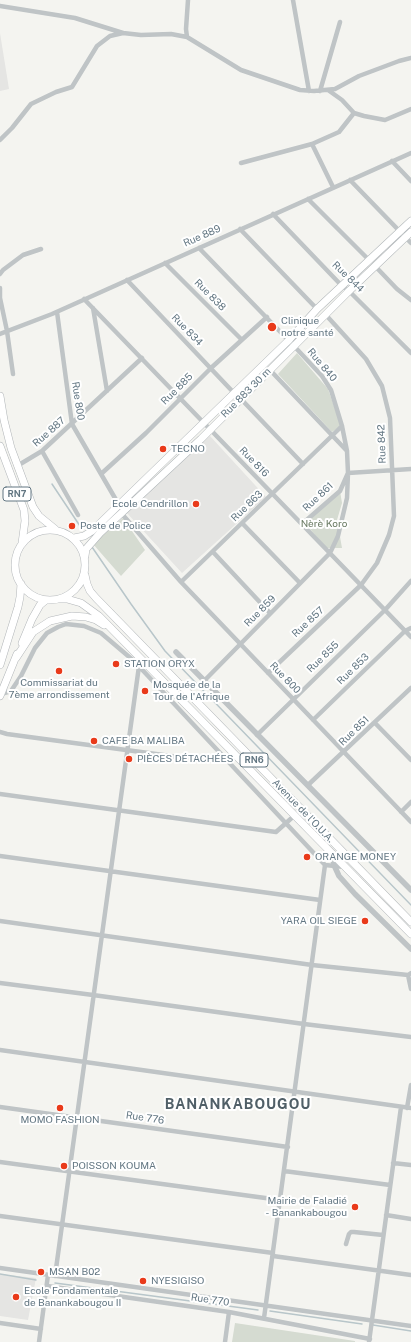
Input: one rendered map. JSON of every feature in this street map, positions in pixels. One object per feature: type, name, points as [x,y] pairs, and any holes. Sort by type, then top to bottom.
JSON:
[{"type":"main road","points":[[74,538],[84,536],[92,531],[288,340],[317,309],[342,286],[372,263],[399,232],[411,221]]},
{"type":"main road","name":"Rue 883 30 m","points":[[85,556],[86,549],[92,541],[201,439],[349,291],[372,263],[408,240],[411,232]]},
{"type":"main road","name":"RN7","points":[[0,396],[11,448],[33,507],[39,516],[55,530]]},
{"type":"main road","name":"RN7","points":[[0,449],[24,510],[25,521],[22,544]]},
{"type":"main road","points":[[55,530],[65,532],[74,538],[83,549],[86,565],[85,575],[78,587],[73,592],[61,599],[46,600],[36,597],[28,592],[21,584],[16,572],[15,560],[18,551],[28,537],[37,532],[55,530]]},
{"type":"main road","name":"Avenue de l'O.U.A.","points":[[85,575],[90,591],[96,598],[411,922]]},
{"type":"main road","points":[[0,665],[18,607],[21,584]]},
{"type":"main road","name":"Avenue de l'O.U.A.","points":[[61,599],[74,600],[81,603],[89,608],[116,632],[411,934]]},
{"type":"main road","points":[[0,695],[32,619],[40,605],[46,600]]},
{"type":"main road","points":[[16,658],[33,632],[50,621],[72,616],[86,617],[96,620],[116,632]]},
{"type":"street","points":[[187,37],[186,29],[188,0]]},
{"type":"street","points":[[293,0],[309,91]]},
{"type":"street","points":[[0,6],[75,18],[123,33],[141,35],[171,34],[187,37],[241,70],[300,90],[320,91],[335,89],[359,76],[411,58]]},
{"type":"street","points":[[320,91],[340,22]]},
{"type":"street","points":[[0,140],[12,128],[31,104],[56,92],[72,87],[97,46],[110,36],[123,33]]},
{"type":"street","points":[[328,90],[342,100],[354,113],[385,120],[411,109]]},
{"type":"street","points":[[241,163],[312,144],[339,132],[354,113]]},
{"type":"street","points":[[312,144],[332,187]]},
{"type":"street","name":"Rue 889","points":[[0,334],[57,312],[332,187],[411,153]]},
{"type":"street","points":[[392,161],[411,181]]},
{"type":"street","points":[[350,180],[408,240]]},
{"type":"street","points":[[308,199],[397,289],[411,300]]},
{"type":"street","name":"Rue 844","points":[[273,214],[342,286],[349,291],[411,354]]},
{"type":"street","points":[[240,229],[317,309]]},
{"type":"street","name":"Rue 840","points":[[199,248],[267,317],[322,376],[331,390],[342,426],[347,451],[348,473],[347,498],[338,536],[330,553]]},
{"type":"street","points":[[0,274],[23,255],[41,249]]},
{"type":"street","name":"Rue 838","points":[[165,263],[242,340]]},
{"type":"street","name":"Rue 834","points":[[127,280],[234,392]]},
{"type":"street","points":[[0,288],[0,298],[8,331],[13,374]]},
{"type":"street","name":"Rue 816","points":[[84,299],[411,637]]},
{"type":"street","points":[[92,307],[107,391]]},
{"type":"street","name":"Rue 800","points":[[57,312],[72,424],[119,505]]},
{"type":"street","name":"Rue 842","points":[[325,314],[366,359],[382,386],[390,418],[394,516],[390,536],[377,563],[361,585]]},
{"type":"street","name":"Rue 885","points":[[101,474],[211,368],[267,317]]},
{"type":"street","name":"Rue 887","points":[[17,466],[42,451],[142,358]]},
{"type":"street","points":[[270,370],[347,451]]},
{"type":"street","points":[[241,399],[303,464]]},
{"type":"street","name":"Rue 863","points":[[181,582],[342,426]]},
{"type":"street","points":[[194,432],[201,439]]},
{"type":"street","points":[[0,449],[11,448]]},
{"type":"street","points":[[42,451],[78,515]]},
{"type":"street","points":[[348,473],[411,469]]},
{"type":"street","name":"Rue 861","points":[[302,524],[340,491],[348,473]]},
{"type":"street","name":"Rue 800","points":[[122,514],[181,582],[411,822]]},
{"type":"street","points":[[242,523],[300,583]]},
{"type":"street","points":[[212,552],[270,614]]},
{"type":"street","name":"Rue 859","points":[[204,681],[330,553]]},
{"type":"street","name":"Rue 855","points":[[257,735],[385,610],[411,581]]},
{"type":"street","name":"Rue 857","points":[[268,673],[361,585]]},
{"type":"street","name":"Avenue de l'O.U.A.","points":[[0,695],[11,691],[21,676],[40,639],[47,633],[66,624],[84,626],[100,633],[139,666],[325,865]]},
{"type":"street","name":"Rue 853","points":[[313,720],[405,631],[411,628]]},
{"type":"street","name":"Avenue de l'O.U.A.","points":[[176,652],[411,890]]},
{"type":"street","points":[[134,661],[148,666]]},
{"type":"street","points":[[55,1276],[139,666]]},
{"type":"street","name":"Rue 851","points":[[308,785],[411,688]]},
{"type":"street","points":[[406,693],[411,698]]},
{"type":"street","points":[[375,723],[411,760]]},
{"type":"street","points":[[0,732],[208,761],[224,758]]},
{"type":"street","points":[[0,794],[276,832],[295,815]]},
{"type":"street","points":[[401,812],[411,802]]},
{"type":"street","name":"Avenue de l'O.U.A.","points":[[332,854],[334,865],[339,876],[355,894],[411,949]]},
{"type":"street","points":[[0,856],[320,900]]},
{"type":"street","points":[[264,1318],[325,865],[345,867]]},
{"type":"street","points":[[0,921],[312,965],[410,974],[411,989]]},
{"type":"street","points":[[0,983],[411,1037]]},
{"type":"street","points":[[0,1050],[409,1108],[411,1085]]},
{"type":"street","name":"Rue 776","points":[[0,1107],[288,1147]]},
{"type":"street","points":[[369,1340],[400,1107]]},
{"type":"street","points":[[0,1162],[280,1200]]},
{"type":"street","points":[[393,1163],[411,1165]]},
{"type":"street","points":[[284,1171],[390,1185]]},
{"type":"street","points":[[0,1216],[411,1275]]},
{"type":"street","points":[[386,1216],[411,1219]]},
{"type":"street","points":[[346,1244],[351,1232],[384,1235]]},
{"type":"street","points":[[0,1268],[411,1326]]},
{"type":"street","points":[[40,1342],[48,1275]]},
{"type":"street","name":"Rue 770","points":[[47,1286],[229,1312],[369,1340]]},
{"type":"street","points":[[225,1342],[229,1312]]},
{"type":"street","points":[[0,1323],[41,1328]]},
{"type":"shaded area","points":[[0,33],[9,89],[0,91]]},
{"type":"shaded area","name":"Ecole Cendrillon","points":[[210,436],[266,497],[182,573],[126,512]]},
{"type":"shaded area","name":"Ecole Fondamentale de Banankabougou II","points":[[0,1274],[36,1278],[28,1320],[0,1316]]},
{"type":"green space","points":[[297,353],[328,389],[341,426],[332,432],[278,374]]},
{"type":"green space","name":"Nèrè Koro","points":[[340,491],[342,503],[337,520],[342,548],[326,548],[305,523]]},
{"type":"green space","points":[[123,518],[145,550],[121,576],[93,544]]},
{"type":"green space","points":[[235,1323],[355,1341],[355,1342],[232,1342]]},
{"type":"waterway","points":[[52,484],[80,526]]},
{"type":"waterway","points":[[92,547],[165,651],[411,905]]},
{"type":"waterway","points":[[0,1274],[36,1280]]},
{"type":"waterway","points":[[55,1283],[258,1310]]},
{"type":"waterway","points":[[270,1311],[362,1324]]},
{"type":"waterway","points":[[373,1325],[411,1331]]},
{"type":"place","name":"Clinique notre santé","points":[[272,327]]},
{"type":"place","name":"TECNO","points":[[163,449]]},
{"type":"place","name":"Ecole Cendrillon","points":[[196,504]]},
{"type":"place","name":"Poste de Police","points":[[72,526]]},
{"type":"place","name":"STATION ORYX","points":[[116,664]]},
{"type":"place","name":"Commissariat du 7ème arrondissement","points":[[59,671]]},
{"type":"place","name":"Mosquée de la Tour de l'Afrique","points":[[145,691]]},
{"type":"place","name":"CAFE BA MALIBA","points":[[94,741]]},
{"type":"place","name":"PIÈCES DÉTACHÉES","points":[[129,759]]},
{"type":"place","name":"ORANGE MONEY","points":[[307,857]]},
{"type":"place","name":"YARA OIL SIEGE","points":[[365,921]]},
{"type":"place","name":"MOMO FASHION","points":[[60,1108]]},
{"type":"place","name":"POISSON KOUMA","points":[[64,1166]]},
{"type":"place","name":"Mairie de Faladié - Banankabougou","points":[[355,1207]]},
{"type":"place","name":"MSAN B02","points":[[41,1272]]},
{"type":"place","name":"NYESIGISO","points":[[143,1281]]},
{"type":"place","name":"Ecole Fondamentale de Banankabougou II","points":[[16,1297]]},
{"type":"district","name":"BANANKABOUGOU","points":[[238,1105]]}]
